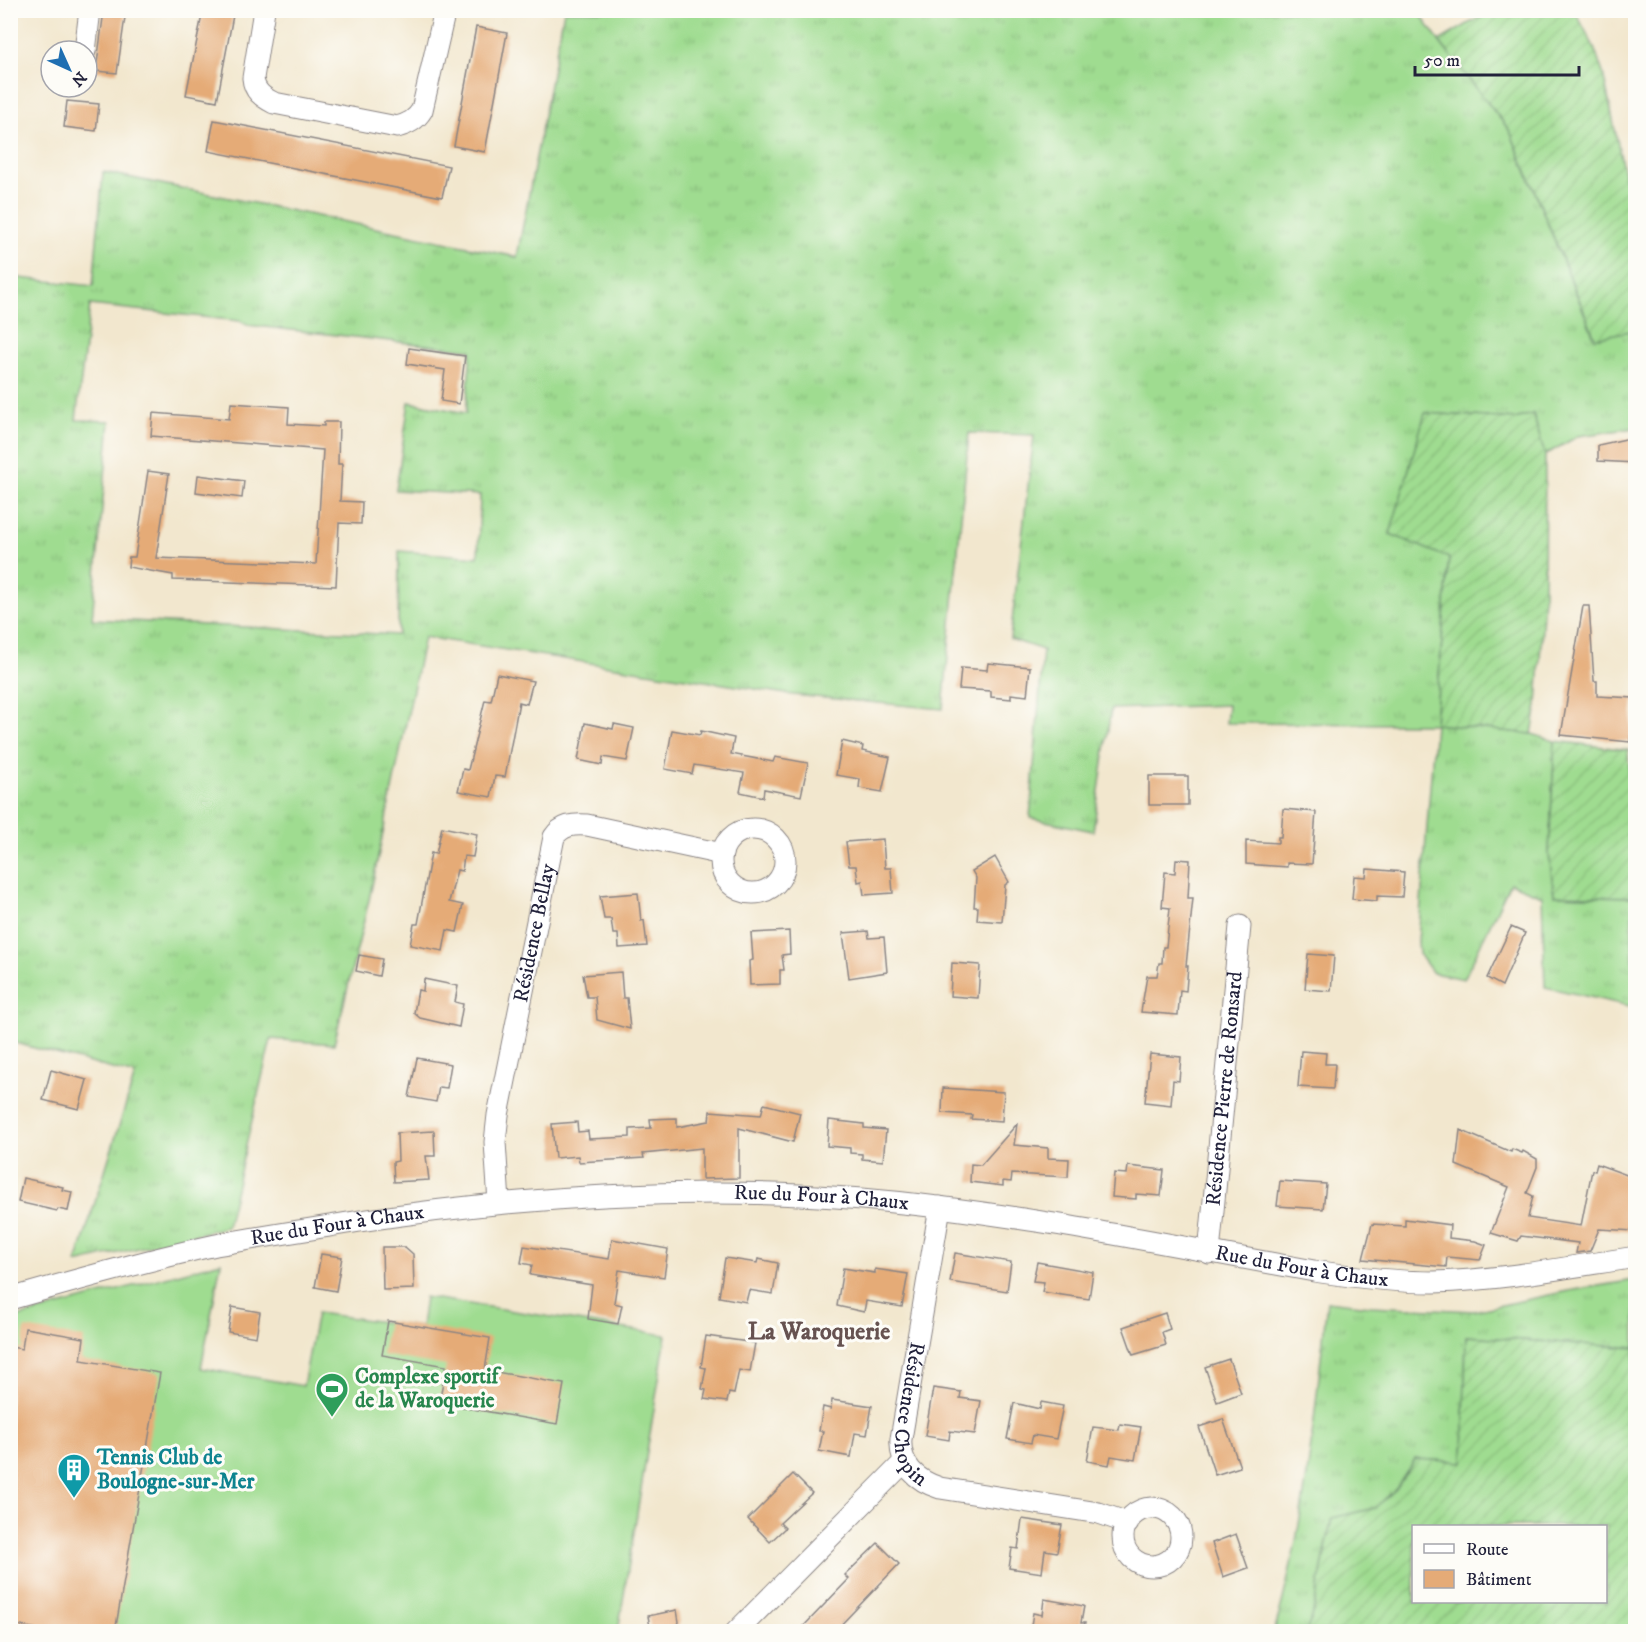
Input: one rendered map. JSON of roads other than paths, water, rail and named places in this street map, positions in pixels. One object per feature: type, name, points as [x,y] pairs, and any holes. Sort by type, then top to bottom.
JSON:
[{"type":"street","points":[[86,39],[90,10]]},
{"type":"street","points":[[264,10],[253,78],[255,88],[262,97],[274,103],[397,126],[418,118],[422,110],[445,10]]},
{"type":"street","name":"Résidence Bellay","points":[[499,1203],[495,1142],[498,1115],[554,837],[558,831],[571,824],[587,825],[722,855]]},
{"type":"street","name":"Résidence Pierre de Ronsard","points":[[1209,1252],[1240,926]]},
{"type":"street","name":"Rue du Four à Chaux","points":[[10,1299],[219,1245],[386,1217],[499,1203],[599,1196],[710,1193],[822,1196],[986,1213],[1344,1276],[1431,1282],[1513,1275],[1635,1257]]},
{"type":"street","name":"Résidence Chopin","points":[[940,1207],[901,1439],[901,1454],[904,1461],[919,1478],[940,1488],[1099,1513],[1128,1523]]},
{"type":"street","points":[[736,1632],[904,1461]]},
{"type":"place","name":"Complexe sportif de la Waroquerie","points":[[332,1418]]},
{"type":"place","name":"Tennis Club de Boulogne-sur-Mer","points":[[74,1499]]},
{"type":"district","name":"La Waroquerie","points":[[819,1332]]}]
